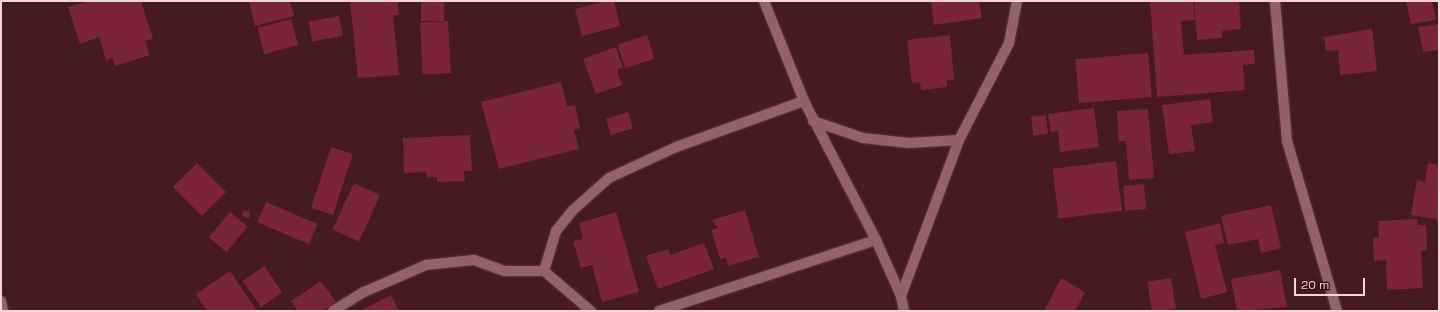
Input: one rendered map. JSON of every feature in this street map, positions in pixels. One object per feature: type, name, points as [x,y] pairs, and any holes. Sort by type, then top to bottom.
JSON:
[{"type":"street","points":[[764,1],[804,102],[876,240],[901,296],[904,311]]},
{"type":"street","points":[[901,296],[959,140],[1009,43],[1017,1]]},
{"type":"street","points":[[1275,1],[1287,141],[1337,311]]},
{"type":"street","points":[[544,271],[556,231],[573,210],[609,178],[676,147],[804,102]]},
{"type":"street","points":[[813,121],[863,138],[909,143],[959,140]]},
{"type":"street","points":[[658,311],[876,240]]},
{"type":"street","points":[[333,311],[364,292],[426,265],[474,260],[505,271],[544,271],[591,311]]},
{"type":"street","points":[[1,301],[4,311]]},
{"type":"building","points":[[88,1],[141,1],[153,39],[145,41],[150,55],[115,66],[112,58],[106,60],[99,37],[80,44],[68,7]]},
{"type":"building","points":[[249,1],[290,1],[294,16],[255,26]]},
{"type":"building","points":[[350,1],[398,1],[399,15],[393,15],[399,75],[358,78]]},
{"type":"building","points":[[421,1],[444,1],[444,21],[421,21]]},
{"type":"building","points":[[606,1],[614,1],[620,26],[582,36],[575,9]]},
{"type":"building","points":[[931,1],[979,1],[982,18],[934,25]]},
{"type":"building","points":[[1150,1],[1193,1],[1195,20],[1181,21],[1184,55],[1254,50],[1255,64],[1243,65],[1245,90],[1157,97]]},
{"type":"building","points":[[1194,1],[1239,1],[1241,29],[1222,31],[1222,38],[1197,40]]},
{"type":"building","points":[[1406,1],[1432,1],[1436,20],[1411,24]]},
{"type":"building","points":[[339,16],[343,36],[312,42],[309,22]]},
{"type":"building","points":[[291,19],[298,45],[264,54],[257,28]]},
{"type":"building","points":[[448,21],[451,73],[423,74],[420,22]]},
{"type":"building","points":[[1439,24],[1439,50],[1423,52],[1418,27]]},
{"type":"building","points":[[1372,29],[1377,71],[1340,75],[1338,50],[1326,51],[1324,37]]},
{"type":"building","points":[[647,35],[655,59],[625,68],[618,45]]},
{"type":"building","points":[[950,35],[954,80],[947,80],[947,87],[921,90],[920,82],[912,83],[907,40]]},
{"type":"building","points":[[616,47],[623,67],[617,70],[622,85],[596,94],[583,59]]},
{"type":"building","points":[[1148,53],[1152,97],[1079,103],[1075,59]]},
{"type":"building","points":[[561,82],[567,106],[575,105],[580,128],[574,130],[579,149],[499,169],[481,102]]},
{"type":"building","points":[[1210,99],[1213,122],[1191,125],[1195,151],[1169,154],[1162,105]]},
{"type":"building","points":[[1094,108],[1099,147],[1060,152],[1058,131],[1051,132],[1048,114]]},
{"type":"building","points":[[1148,109],[1154,178],[1129,180],[1126,141],[1119,141],[1117,111]]},
{"type":"building","points":[[628,112],[633,128],[611,135],[606,119]]},
{"type":"building","points":[[1046,115],[1048,134],[1033,135],[1031,117]]},
{"type":"building","points":[[470,135],[472,171],[464,171],[465,181],[437,182],[437,177],[427,178],[426,172],[404,173],[403,138]]},
{"type":"building","points":[[331,147],[353,154],[333,215],[311,208]]},
{"type":"building","points":[[1116,161],[1122,211],[1059,218],[1052,169]]},
{"type":"building","points":[[197,163],[226,192],[202,216],[173,187]]},
{"type":"building","points":[[1428,163],[1439,165],[1439,227],[1437,219],[1411,215],[1417,180],[1425,182]]},
{"type":"building","points":[[354,183],[380,195],[359,241],[332,229]]},
{"type":"building","points":[[1144,184],[1146,209],[1125,211],[1123,186]]},
{"type":"building","points":[[266,202],[318,224],[309,244],[257,222]]},
{"type":"building","points":[[1271,205],[1281,248],[1261,253],[1258,239],[1228,245],[1221,216]]},
{"type":"building","points":[[243,210],[250,212],[249,218],[242,216]]},
{"type":"building","points":[[745,210],[759,257],[728,266],[726,258],[720,259],[711,230],[718,228],[712,220]]},
{"type":"building","points":[[230,212],[248,227],[226,252],[209,237]]},
{"type":"building","points":[[616,212],[639,292],[602,302],[592,265],[581,268],[573,241],[583,239],[579,223]]},
{"type":"building","points":[[1417,219],[1418,225],[1426,225],[1427,250],[1421,251],[1423,288],[1387,290],[1386,260],[1374,261],[1373,238],[1379,238],[1378,221]]},
{"type":"building","points":[[1220,223],[1224,243],[1215,245],[1227,292],[1201,299],[1185,232]]},
{"type":"building","points":[[704,243],[714,269],[658,289],[646,256],[668,249],[670,255]]},
{"type":"building","points":[[264,266],[282,292],[261,307],[243,281]]},
{"type":"building","points":[[1280,270],[1287,307],[1237,311],[1231,279]]},
{"type":"building","points":[[230,271],[257,311],[207,311],[196,294]]},
{"type":"building","points":[[1061,278],[1085,292],[1075,311],[1044,311]]},
{"type":"building","points":[[1171,278],[1176,309],[1152,311],[1147,282]]},
{"type":"building","points":[[321,281],[336,302],[322,311],[298,311],[291,301]]},
{"type":"building","points":[[391,295],[399,311],[360,311]]}]
